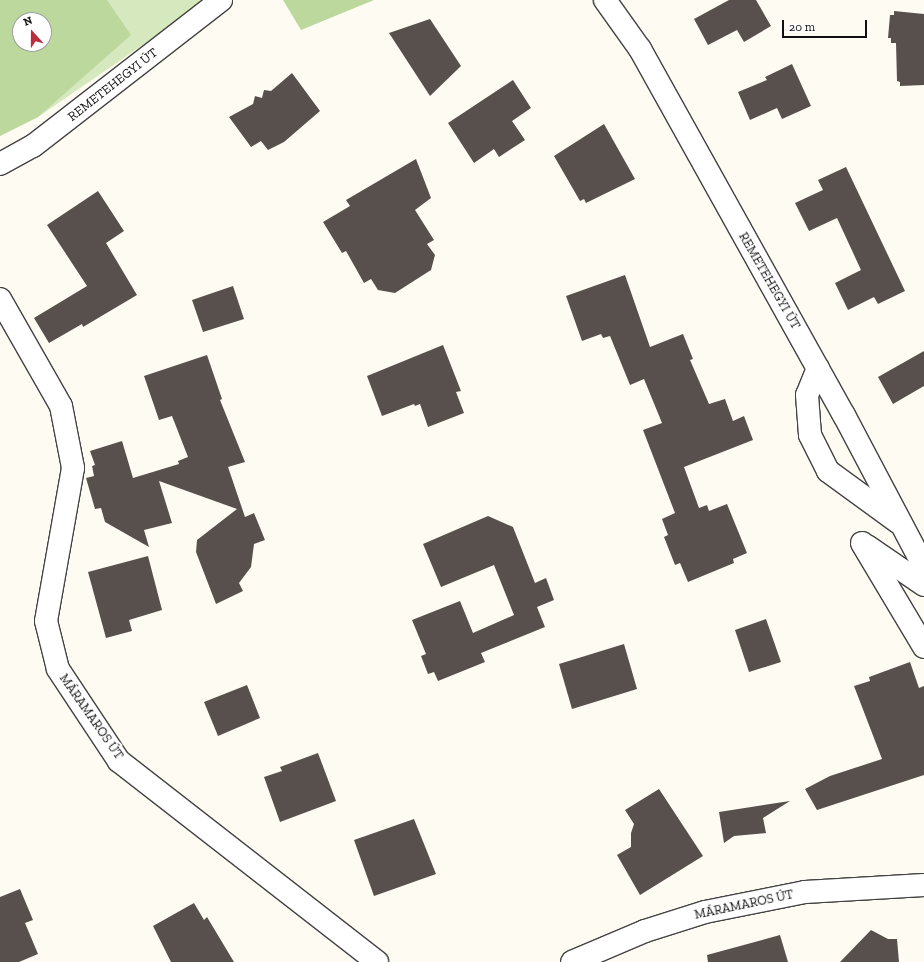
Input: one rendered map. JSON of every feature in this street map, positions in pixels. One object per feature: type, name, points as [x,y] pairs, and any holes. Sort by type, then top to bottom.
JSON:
[{"type":"street","name":"REMETEHEGYI ÚT","points":[[0,164],[33,146],[221,0]]},
{"type":"street","name":"REMETEHEGYI ÚT","points":[[605,0],[640,48],[818,368],[924,566]]},
{"type":"street","name":"MÁRAMAROS ÚT","points":[[0,299],[61,406],[73,468],[46,621],[58,669],[119,761],[376,962]]},
{"type":"street","points":[[818,368],[807,395],[810,435],[828,471],[902,525]]},
{"type":"street","points":[[924,585],[862,543],[924,647]]},
{"type":"street","name":"MÁRAMAROS ÚT","points":[[572,962],[645,931],[705,912],[805,892],[924,885]]},
{"type":"green space","points":[[0,0],[208,0],[38,117],[0,136]]},
{"type":"green space","points":[[0,0],[107,0],[131,35],[38,117],[0,136]]},
{"type":"green space","points":[[283,0],[374,0],[301,30]]},
{"type":"building","points":[[729,0],[756,0],[771,26],[744,42],[737,30],[708,45],[694,19]]},
{"type":"building","points":[[894,11],[924,14],[924,85],[900,86],[900,82],[897,81],[896,43],[891,43],[891,38],[888,38],[890,15],[894,15]]},
{"type":"building","points":[[430,19],[461,66],[430,96],[389,33]]},
{"type":"building","points":[[792,64],[811,106],[782,119],[777,108],[750,120],[738,92],[767,80],[765,77]]},
{"type":"building","points":[[292,73],[320,111],[284,142],[268,150],[261,141],[251,147],[229,117],[253,104],[255,96],[262,98],[264,90],[271,91]]},
{"type":"building","points":[[513,80],[531,108],[512,121],[525,140],[499,157],[494,149],[474,163],[448,123]]},
{"type":"building","points":[[604,124],[635,179],[586,203],[584,199],[580,201],[554,156]]},
{"type":"building","points":[[416,159],[431,198],[415,210],[434,240],[427,244],[435,255],[431,270],[395,293],[378,290],[371,279],[364,283],[346,251],[342,253],[323,222],[350,206],[346,200]]},
{"type":"building","points":[[846,167],[905,291],[878,304],[874,297],[848,310],[835,283],[861,270],[837,218],[809,231],[795,203],[823,190],[818,180]]},
{"type":"building","points":[[98,191],[124,231],[106,243],[137,295],[83,327],[82,324],[49,343],[34,318],[87,286],[47,225]]},
{"type":"building","points":[[625,275],[650,347],[683,334],[693,359],[690,360],[709,404],[725,399],[733,421],[744,416],[753,440],[684,467],[699,508],[707,505],[709,511],[727,504],[747,553],[733,559],[734,563],[688,582],[680,563],[675,565],[664,537],[668,535],[662,519],[675,513],[643,430],[662,423],[644,379],[630,385],[610,336],[603,338],[601,334],[582,341],[566,296]]},
{"type":"building","points":[[233,286],[244,319],[203,332],[192,300]]},
{"type":"building","points":[[443,345],[461,391],[456,392],[464,413],[428,427],[420,404],[415,406],[414,404],[382,416],[367,376]]},
{"type":"building","points":[[924,351],[924,386],[893,404],[878,377]]},
{"type":"building","points":[[207,355],[222,399],[220,400],[245,462],[228,467],[245,517],[254,513],[265,540],[254,544],[251,567],[239,583],[243,591],[216,604],[196,552],[197,540],[237,509],[159,481],[172,523],[144,530],[149,547],[105,522],[101,508],[95,509],[86,478],[94,476],[92,466],[95,465],[90,451],[122,441],[133,478],[179,464],[178,461],[188,457],[172,416],[159,420],[144,376]]},
{"type":"building","points":[[488,516],[513,527],[535,583],[546,578],[554,600],[537,607],[545,627],[481,653],[485,662],[438,681],[434,672],[428,674],[421,656],[426,654],[412,620],[460,601],[473,633],[514,615],[494,565],[441,587],[423,544]]},
{"type":"building","points":[[148,556],[162,610],[129,620],[132,631],[106,638],[88,572]]},
{"type":"building","points":[[766,619],[781,662],[749,672],[735,630]]},
{"type":"building","points":[[624,644],[637,689],[572,709],[559,664]]},
{"type":"building","points":[[910,662],[919,688],[924,686],[924,775],[817,810],[805,789],[830,776],[882,759],[854,686],[870,681],[869,677]]},
{"type":"building","points":[[247,685],[260,718],[218,736],[204,702]]},
{"type":"building","points":[[318,753],[336,801],[280,822],[264,777],[282,771],[280,767]]},
{"type":"building","points":[[659,789],[703,856],[640,895],[617,855],[631,847],[631,833],[634,824],[625,810]]},
{"type":"building","points":[[790,801],[763,818],[766,833],[734,836],[724,843],[719,812]]},
{"type":"building","points":[[414,819],[436,874],[374,896],[354,840]]},
{"type":"building","points":[[20,889],[33,920],[25,923],[38,954],[19,962],[0,962],[0,897]]},
{"type":"building","points":[[194,903],[204,920],[207,917],[234,962],[171,962],[153,926]]},
{"type":"building","points":[[871,930],[888,939],[897,939],[899,962],[840,962]]},
{"type":"building","points":[[780,935],[788,962],[708,962],[707,955]]}]
